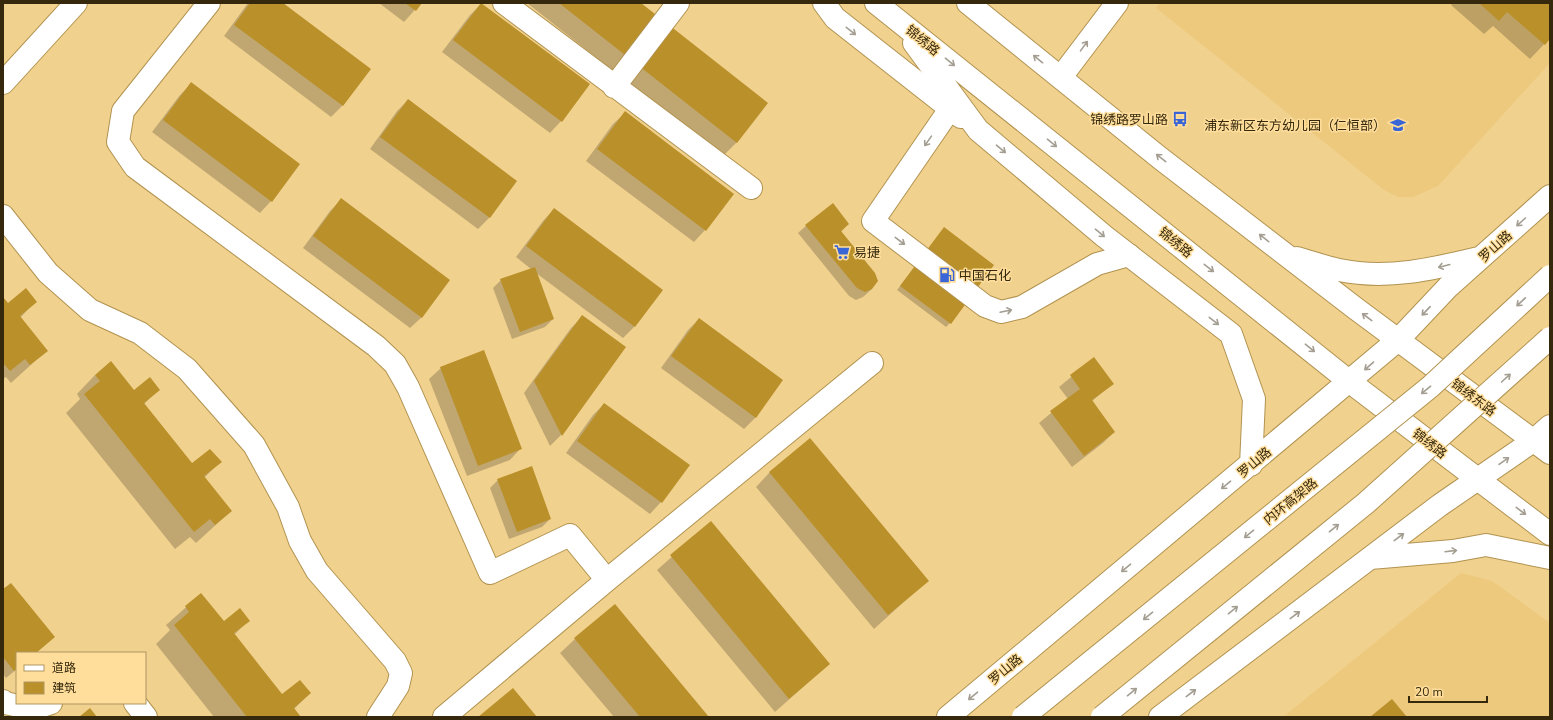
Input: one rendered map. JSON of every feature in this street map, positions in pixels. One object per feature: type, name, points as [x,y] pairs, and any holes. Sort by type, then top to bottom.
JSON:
[{"type":"main road","points":[[3,83],[76,3]]},
{"type":"main road","points":[[209,3],[123,111],[118,142],[135,167],[376,346],[395,364],[408,387],[490,573],[570,535],[607,580]]},
{"type":"main road","points":[[504,3],[614,87],[751,188]]},
{"type":"main road","points":[[614,87],[678,3]]},
{"type":"main road","points":[[824,3],[835,18],[978,130],[1129,255],[1231,334],[1254,399],[1251,465]]},
{"type":"main road","name":"锦绣路","points":[[876,3],[1350,382],[1478,480]]},
{"type":"main road","points":[[968,3],[1166,162],[1398,340]]},
{"type":"main road","points":[[1061,78],[1117,3]]},
{"type":"main road","points":[[898,21],[978,130]]},
{"type":"main road","points":[[950,109],[873,221],[985,306],[1001,312],[1022,307],[1097,264],[1129,255]]},
{"type":"main road","name":"罗山路","points":[[948,717],[1350,382],[1398,340],[1448,287],[1550,196]]},
{"type":"main road","points":[[3,216],[48,273],[90,310],[140,333],[187,369],[254,445],[288,507],[300,541],[317,571],[395,661],[401,673],[398,686],[378,717]]},
{"type":"main road","points":[[1285,254],[1339,270],[1385,274],[1428,270],[1482,257]]},
{"type":"main road","name":"内环高架路","points":[[1023,717],[1430,387],[1550,276]]},
{"type":"main road","points":[[1102,717],[1366,503],[1550,338]]},
{"type":"main road","name":"锦绣东路","points":[[1398,340],[1542,447]]},
{"type":"main road","points":[[444,717],[607,580],[872,363]]},
{"type":"main road","points":[[1160,717],[1440,505],[1478,480],[1542,447],[1550,426]]},
{"type":"main road","points":[[1478,480],[1550,534]]},
{"type":"main road","points":[[1370,558],[1453,551],[1486,545],[1550,558]]},
{"type":"main road","points":[[3,701],[5,703],[33,709],[48,704]]},
{"type":"main road","points":[[136,704],[146,717]]},
{"type":"shaded area","name":"浦东新区东方幼儿园（仁恒部）","points":[[1160,3],[1550,3],[1550,63],[1438,186],[1413,197],[1398,197],[1384,190],[1156,8]]},
{"type":"shaded area","points":[[1461,573],[1492,581],[1550,623],[1550,717],[1283,717]]},
{"type":"building","points":[[250,3],[283,3],[371,69],[343,106],[234,25]]},
{"type":"building","points":[[405,3],[422,3],[416,11]]},
{"type":"building","points":[[481,3],[590,84],[562,122],[453,40]]},
{"type":"building","points":[[559,3],[641,3],[768,103],[737,143]]},
{"type":"building","points":[[1479,3],[1550,3],[1550,39],[1545,45],[1507,12],[1499,21]]},
{"type":"building","points":[[191,82],[300,164],[272,202],[163,120]]},
{"type":"building","points":[[408,99],[517,181],[490,218],[380,137]]},
{"type":"building","points":[[625,111],[734,194],[706,231],[597,149]]},
{"type":"building","points":[[341,198],[450,280],[422,318],[313,236]]},
{"type":"building","name":"易捷","points":[[833,203],[849,224],[841,231],[875,273],[878,281],[872,289],[865,292],[857,288],[805,225]]},
{"type":"building","points":[[554,208],[663,290],[635,327],[526,246]]},
{"type":"building","name":"中国石化","points":[[944,227],[994,265],[951,324],[900,286]]},
{"type":"building","points":[[535,267],[554,319],[520,332],[500,279]]},
{"type":"building","points":[[26,288],[37,302],[20,316],[48,351],[30,365],[25,359],[10,371],[3,363],[3,297],[8,303]]},
{"type":"building","points":[[582,315],[626,347],[562,436],[534,381]]},
{"type":"building","points":[[699,318],[783,380],[756,418],[671,356]]},
{"type":"building","points":[[484,350],[522,449],[478,466],[440,367]]},
{"type":"building","points":[[1094,357],[1114,384],[1092,400],[1115,432],[1084,456],[1050,411],[1080,389],[1070,375]]},
{"type":"building","points":[[111,361],[134,390],[150,377],[160,390],[144,403],[192,463],[210,449],[222,462],[204,476],[232,511],[215,525],[210,519],[194,532],[84,394],[100,381],[95,375]]},
{"type":"building","points":[[604,403],[690,465],[662,503],[577,441]]},
{"type":"building","points":[[810,438],[929,581],[888,615],[769,472]]},
{"type":"building","points":[[532,466],[551,519],[517,532],[497,479]]},
{"type":"building","points":[[711,521],[830,664],[789,699],[670,555]]},
{"type":"building","points":[[11,583],[55,637],[37,652],[16,652],[16,670],[14,671],[3,657],[3,589]]},
{"type":"building","points":[[201,593],[224,621],[240,608],[250,621],[234,633],[282,694],[300,680],[311,693],[294,708],[301,717],[247,717],[174,625],[189,612],[185,606]]},
{"type":"building","points":[[615,604],[709,717],[640,717],[574,638]]},
{"type":"building","points":[[513,688],[537,717],[478,717]]},
{"type":"building","points":[[1392,699],[1407,717],[1370,717]]},
{"type":"building","points":[[90,708],[97,717],[79,717]]},
{"type":"place","name":"锦绣路罗山路","points":[[1180,119]]},
{"type":"place","name":"浦东新区东方幼儿园（仁恒部）","points":[[1398,125]]},
{"type":"place","name":"易捷","points":[[842,252]]},
{"type":"place","name":"中国石化","points":[[947,275]]}]
